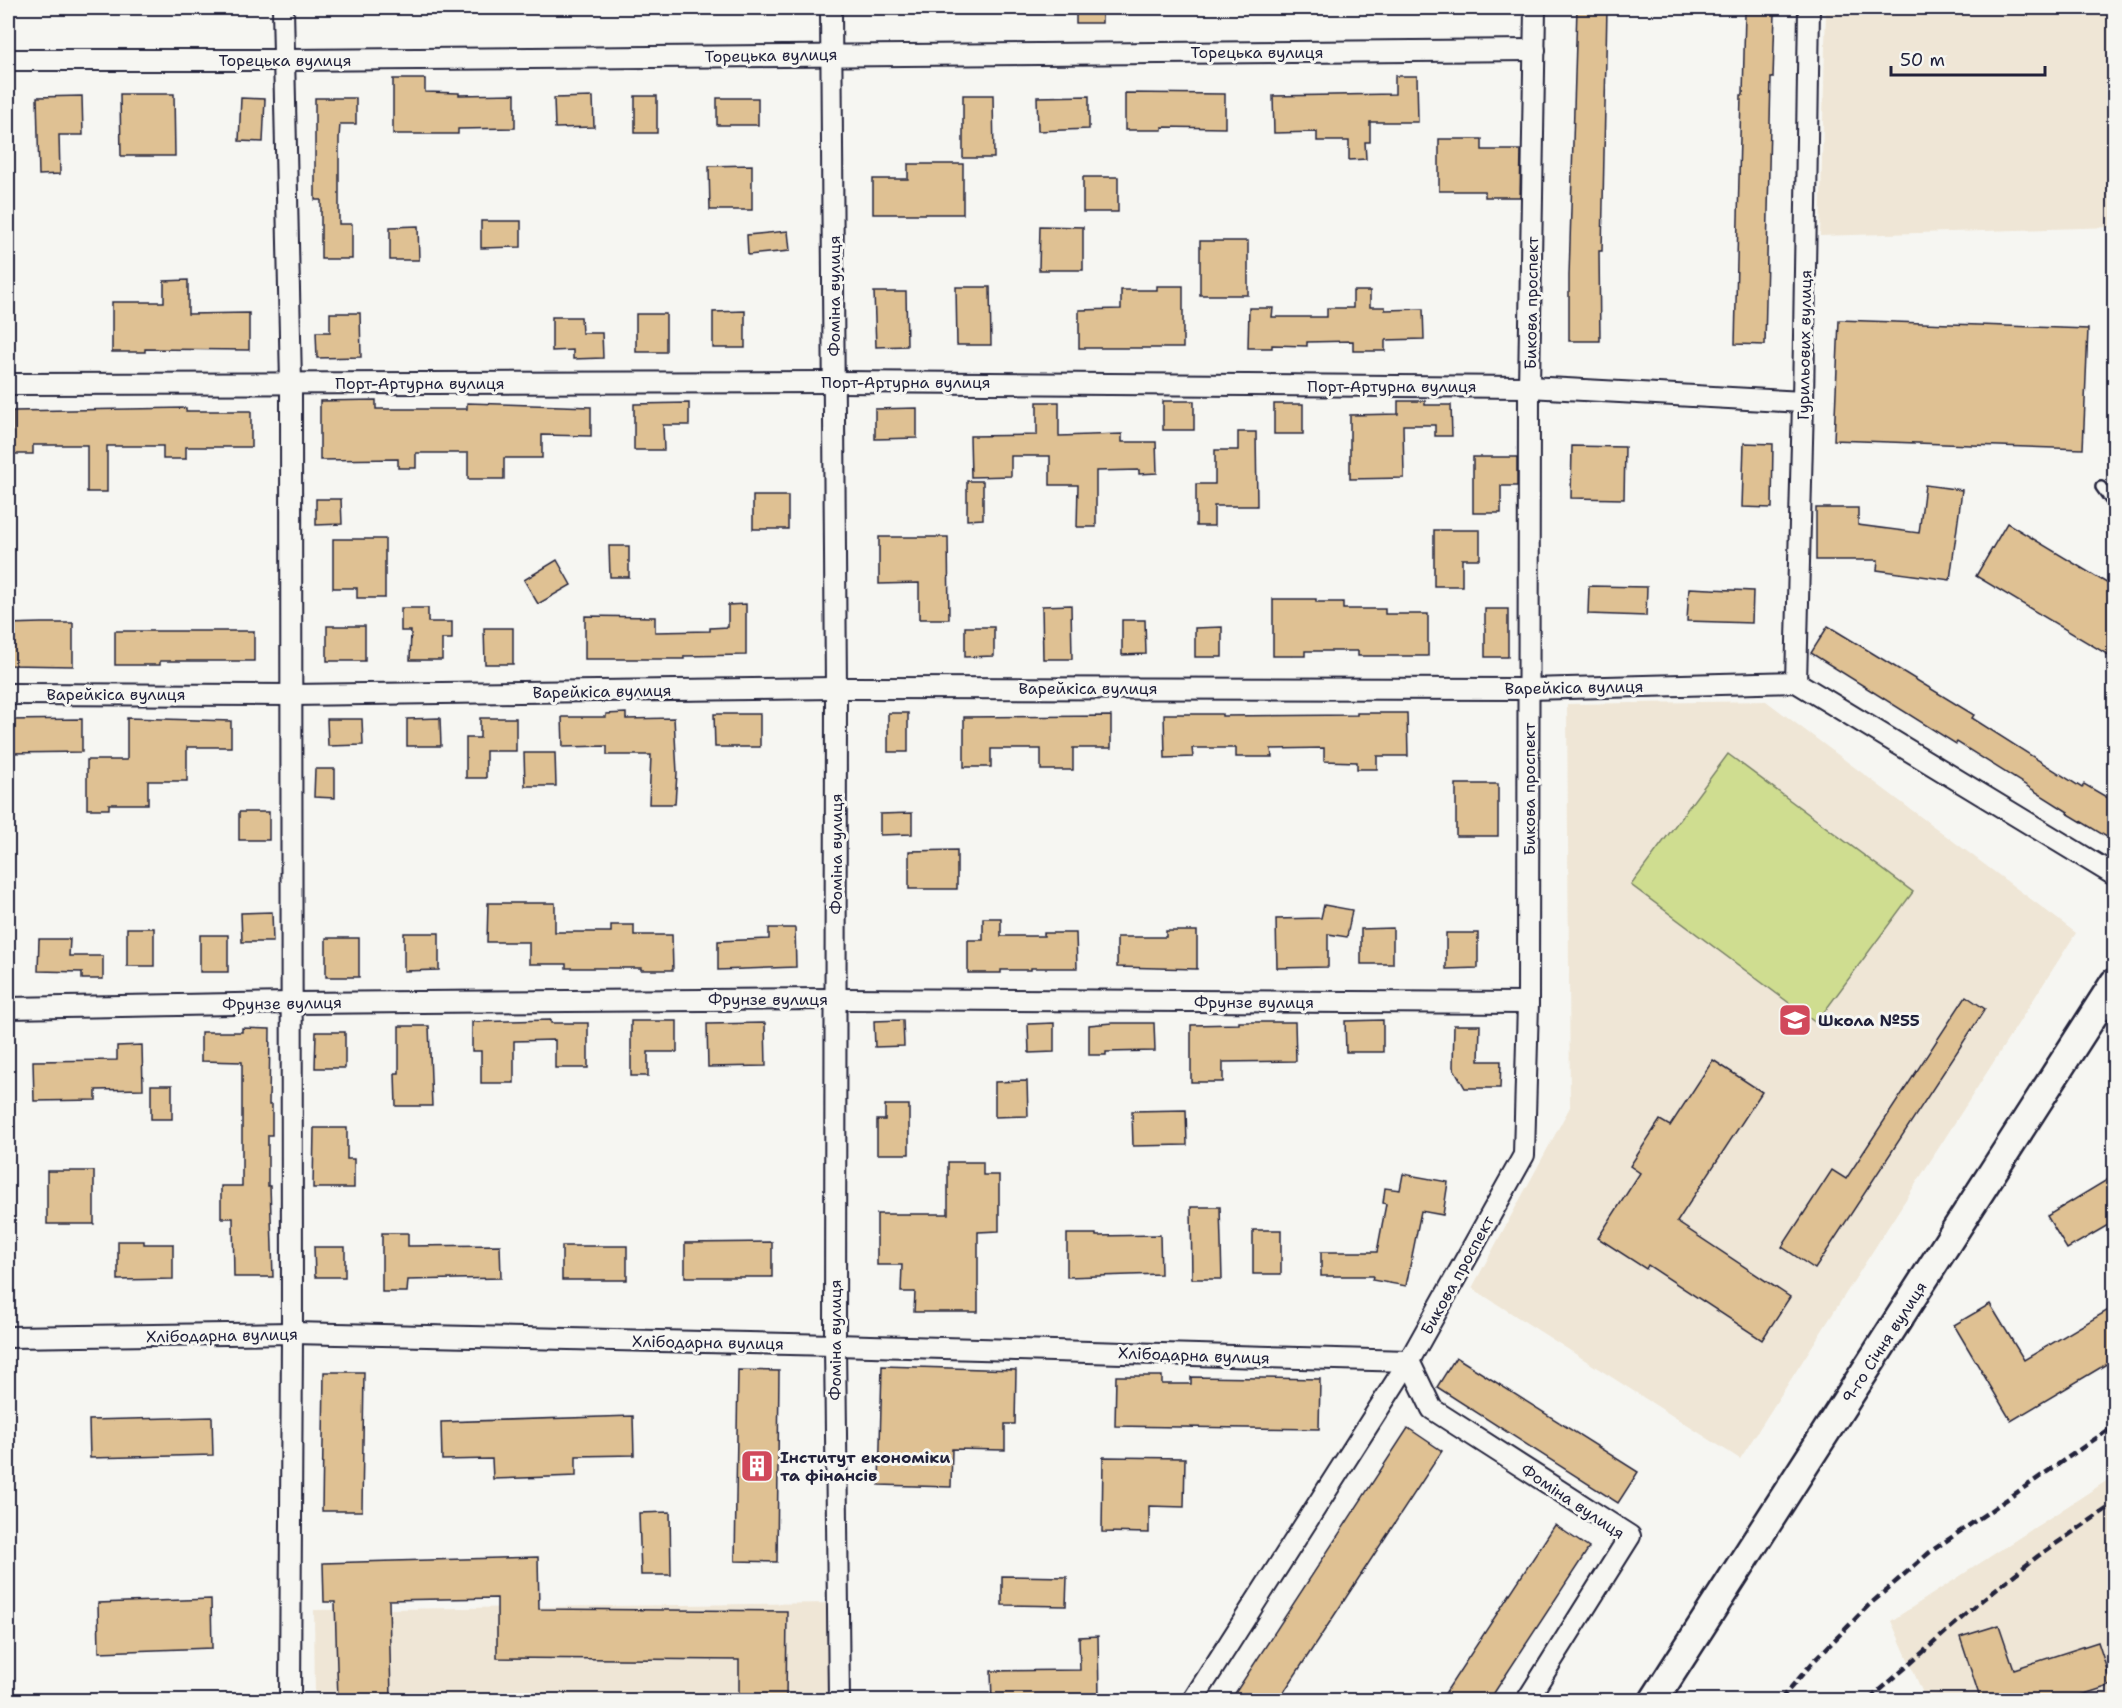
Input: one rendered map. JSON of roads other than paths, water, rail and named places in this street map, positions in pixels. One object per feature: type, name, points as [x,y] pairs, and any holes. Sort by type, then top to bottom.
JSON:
[{"type":"street","points":[[283,8],[291,383],[290,1701]]},
{"type":"street","name":"Фоміна вулиця","points":[[831,8],[836,688],[834,1345],[839,1701]]},
{"type":"street","name":"Бикова проспект","points":[[1193,1701],[1409,1361],[1524,1155],[1528,1003],[1529,387],[1535,8]]},
{"type":"street","name":"Гурильових вулиця","points":[[1796,682],[1810,196],[1809,8]]},
{"type":"street","name":"Торецька вулиця","points":[[8,60],[284,60],[1534,50]]},
{"type":"street","name":"Порт-Артурна вулиця","points":[[8,384],[834,381],[1529,387],[1803,402]]},
{"type":"street","points":[[1796,682],[2115,875]]},
{"type":"street","name":"Варейкіса вулиця","points":[[8,694],[291,695],[836,688],[1529,689],[1796,682]]},
{"type":"street","name":"9-го Січня вулиця","points":[[1654,1701],[2115,983]]},
{"type":"street","name":"Фрунзе вулиця","points":[[8,1008],[291,1003],[835,999],[1528,1003]]},
{"type":"street","name":"Хлібодарна вулиця","points":[[8,1337],[292,1334],[834,1345],[1409,1361]]},
{"type":"street","name":"Фоміна вулиця","points":[[1409,1361],[1432,1409],[1630,1536],[1527,1701]]},
{"type":"lane","points":[[2101,487],[2115,505]]},
{"type":"railway","points":[[1780,1700],[1814,1661],[1869,1605],[1930,1552],[2114,1426]]},
{"type":"railway","points":[[1869,1700],[1982,1600],[2038,1556],[2114,1504]]},
{"type":"place","name":"Школа №55","points":[[1795,1020]]},
{"type":"place","name":"Інститут економіки та фінансів","points":[[757,1466]]}]
